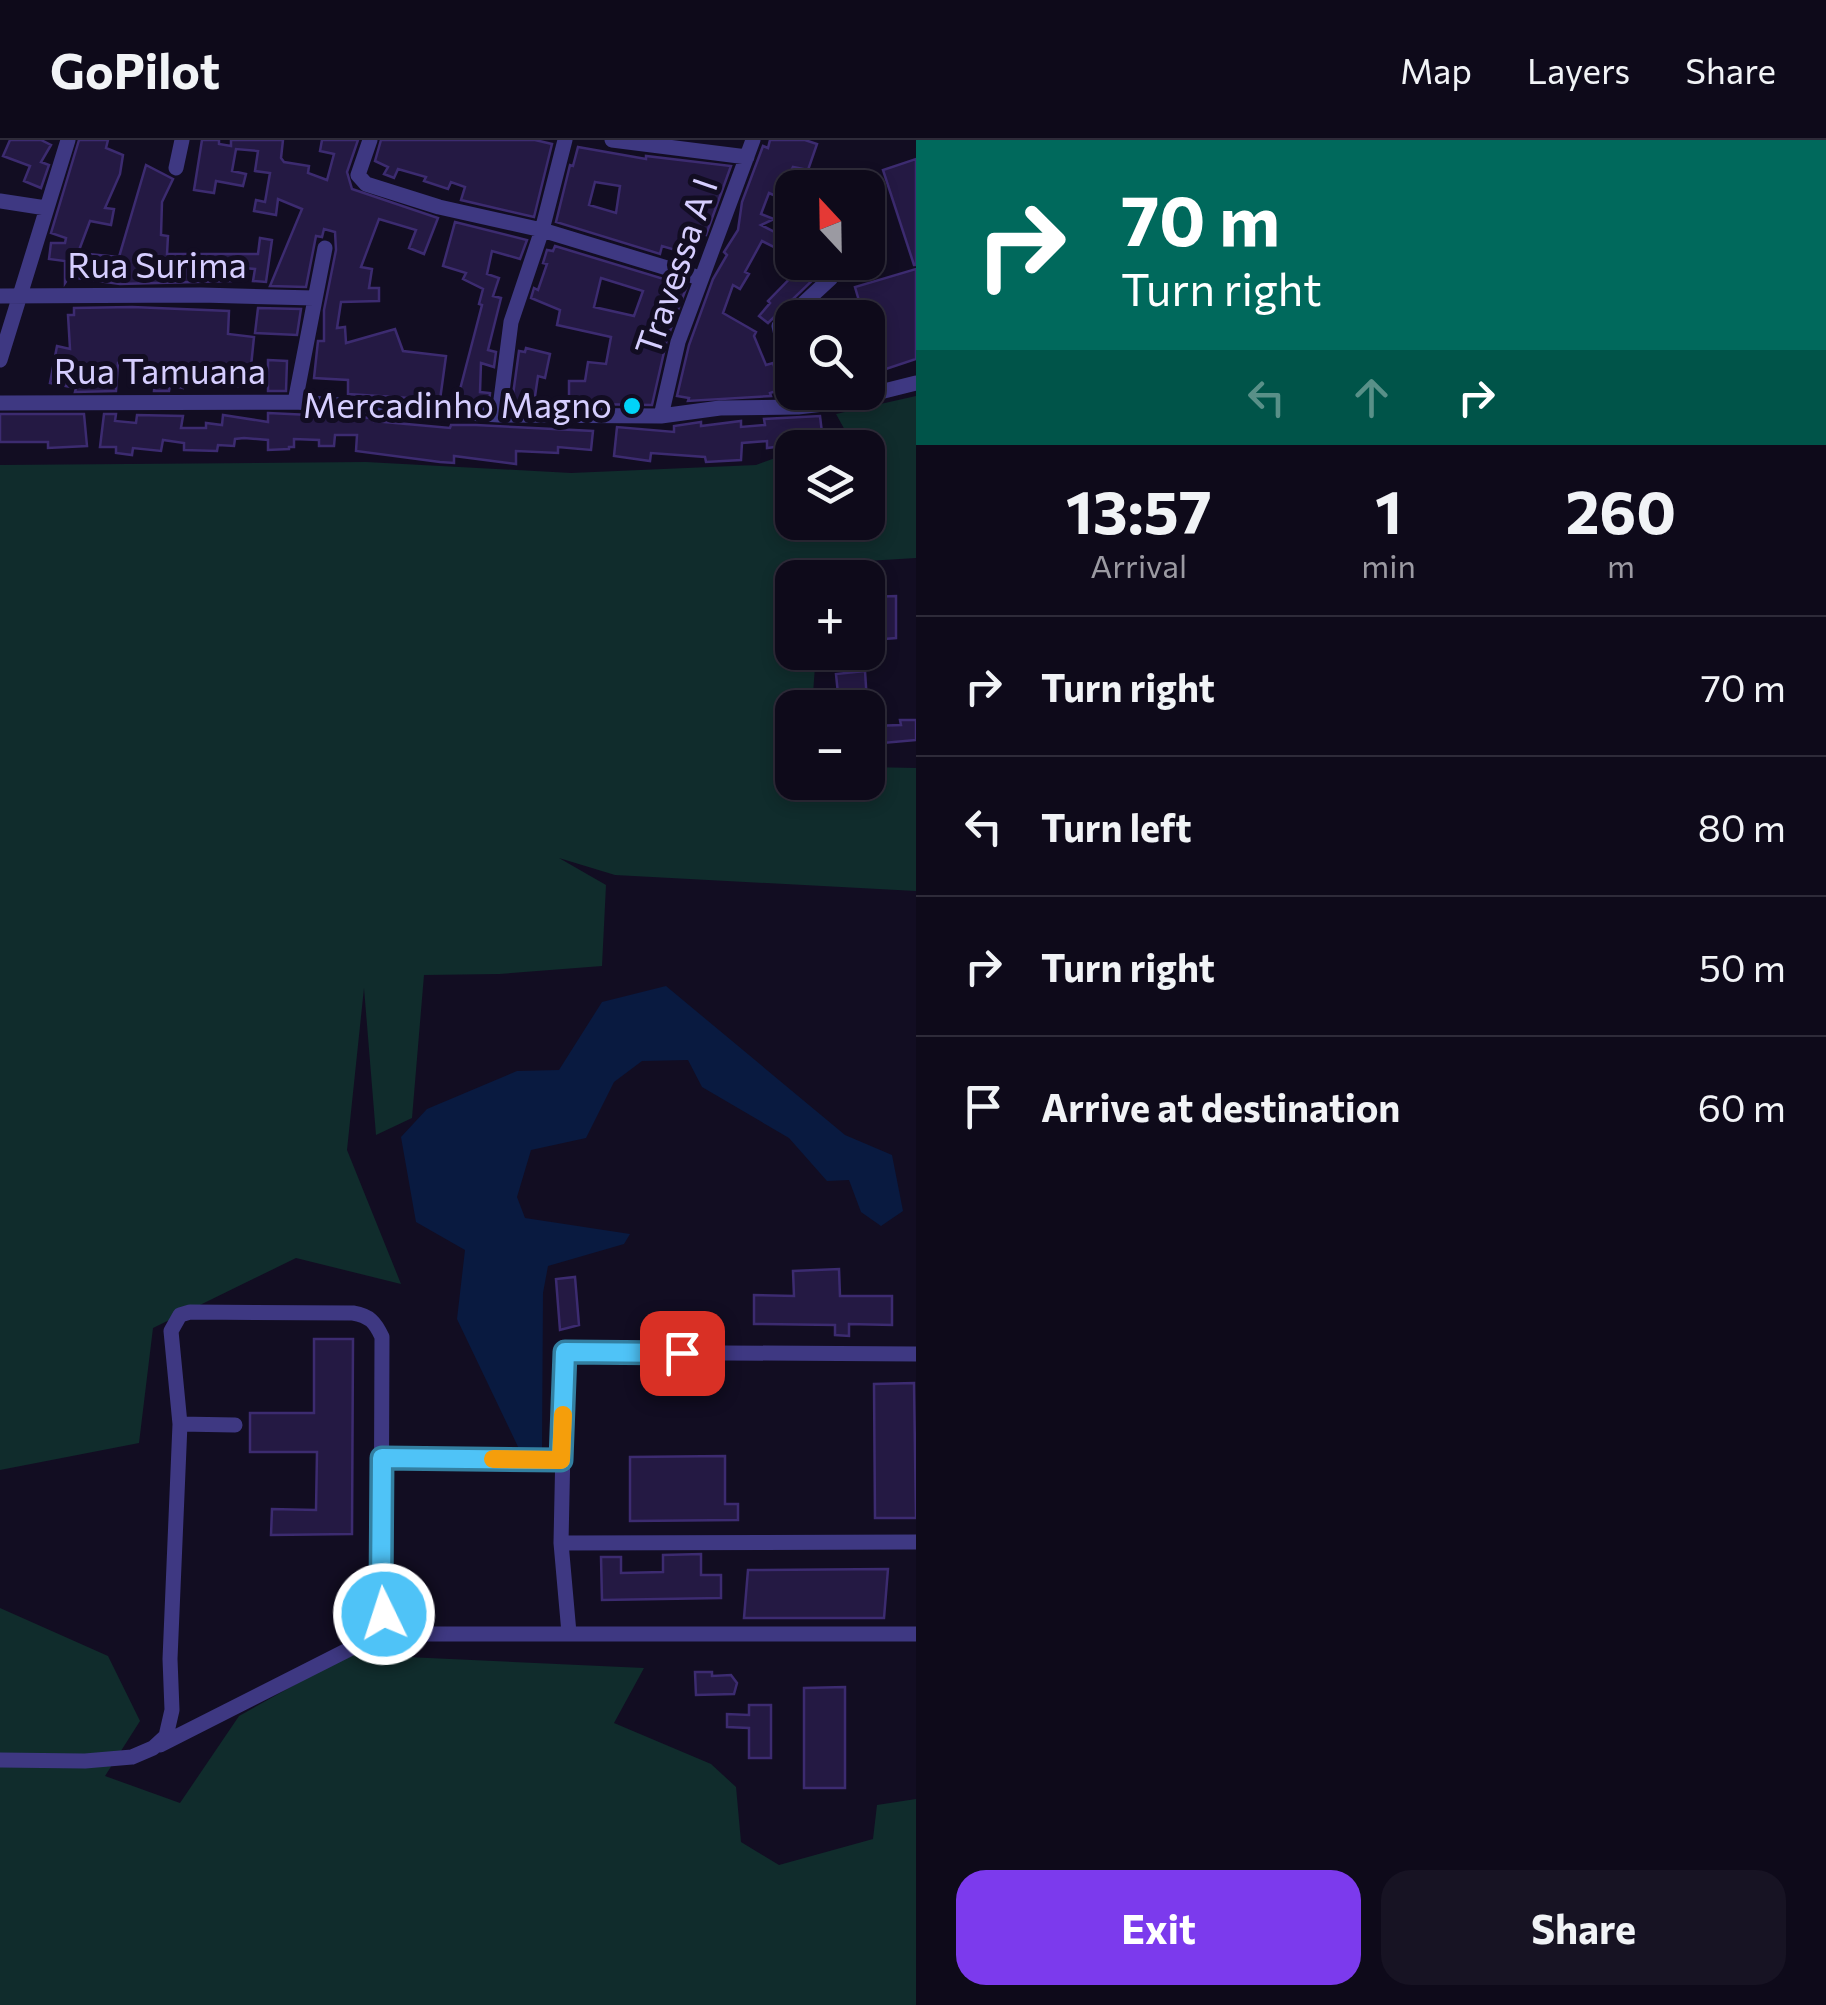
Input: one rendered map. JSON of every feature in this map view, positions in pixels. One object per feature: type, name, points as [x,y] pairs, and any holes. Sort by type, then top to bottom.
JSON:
[{"type":"street","points":[[0,360],[68,140]]},
{"type":"street","points":[[176,168],[182,140]]},
{"type":"street","points":[[370,140],[358,175],[366,184],[422,202],[542,230],[700,278]]},
{"type":"street","points":[[499,415],[510,322],[542,230],[565,140]]},
{"type":"street","points":[[612,140],[747,157]]},
{"type":"street","name":"Travessa A I","points":[[661,416],[678,342],[752,140]]},
{"type":"street","points":[[0,200],[46,208]]},
{"type":"street","points":[[295,402],[325,248]]},
{"type":"street","points":[[808,300],[830,280]]},
{"type":"street","name":"Rua Surima","points":[[0,296],[201,294],[314,298]]},
{"type":"street","name":"Rua Tamuana","points":[[885,391],[916,383]]},
{"type":"street","name":"Rua Tamuana","points":[[0,403],[295,402],[499,415],[661,416],[775,402]]},
{"type":"street","points":[[154,1748],[166,1736],[172,1710],[170,1659],[180,1424],[171,1331],[180,1315],[190,1312],[368,1315],[382,1337],[381,1594],[384,1614],[393,1627],[407,1634],[916,1634]]},
{"type":"street","points":[[569,1634],[561,1543],[565,1352],[916,1354]]},
{"type":"street","points":[[180,1424],[235,1425]]},
{"type":"street","points":[[382,1458],[561,1460]]},
{"type":"street","points":[[561,1543],[916,1542]]},
{"type":"street","points":[[0,1760],[132,1757],[393,1627]]},
{"type":"green space","points":[[916,396],[916,558],[775,560],[775,670],[815,670],[813,690],[775,690],[775,800],[885,800],[885,767],[916,768],[916,891],[615,875],[559,858],[606,885],[602,966],[424,975],[412,1118],[376,1135],[364,988],[347,1150],[401,1284],[296,1258],[153,1328],[139,1443],[0,1470],[0,465],[366,462],[571,473],[756,465],[775,458],[775,540],[885,540],[885,430],[845,430],[836,414],[885,410],[885,403]]},
{"type":"green space","points":[[0,1608],[108,1656],[140,1721],[105,1776],[180,1803],[239,1716],[366,1645],[385,1656],[644,1668],[614,1723],[711,1764],[736,1787],[741,1842],[779,1865],[873,1839],[877,1805],[916,1799],[916,2005],[0,2005]]},
{"type":"water","points":[[666,986],[845,1135],[892,1155],[903,1211],[881,1226],[861,1212],[849,1180],[827,1181],[789,1138],[702,1087],[688,1060],[642,1061],[614,1082],[586,1138],[531,1150],[517,1197],[525,1218],[630,1234],[624,1244],[548,1266],[543,1293],[542,1448],[520,1451],[457,1319],[465,1250],[416,1222],[401,1137],[427,1109],[517,1071],[559,1070],[602,1002]]},
{"type":"building","points":[[10,140],[41,140],[51,145],[41,162],[49,165],[41,188],[24,181],[30,166],[3,156]]},
{"type":"building","points":[[79,140],[108,140],[106,148],[123,155],[120,174],[105,208],[114,209],[111,225],[90,221],[78,253],[119,257],[146,165],[173,179],[162,202],[161,235],[168,236],[167,254],[258,254],[260,238],[272,240],[266,282],[253,281],[255,269],[231,267],[231,281],[120,284],[69,277],[65,283],[65,261],[49,259],[51,243],[65,243],[66,238],[51,233]]},
{"type":"building","points":[[202,140],[219,140],[219,144],[231,146],[231,140],[283,140],[284,162],[309,166],[308,173],[327,180],[334,154],[320,151],[322,140],[358,140],[347,172],[352,189],[438,218],[424,254],[409,248],[416,230],[379,219],[361,267],[372,269],[369,288],[379,288],[379,301],[341,302],[337,328],[345,327],[346,343],[395,329],[403,351],[446,356],[440,400],[348,394],[348,380],[314,378],[318,341],[324,341],[324,310],[336,250],[335,232],[324,229],[322,237],[316,236],[306,287],[270,286],[302,209],[278,199],[276,215],[254,211],[256,200],[265,202],[270,173],[255,171],[258,151],[236,149],[232,171],[246,174],[243,186],[216,181],[214,193],[194,190]]},
{"type":"building","points":[[381,140],[535,140],[552,144],[534,217],[461,200],[465,187],[451,182],[448,189],[398,169],[394,178],[384,174],[388,167],[375,161]]},
{"type":"building","points":[[770,140],[817,144],[808,170],[775,170],[775,196],[769,193],[761,214],[774,219],[761,225],[775,232],[775,248],[762,241],[740,289],[733,285],[723,313],[756,332],[754,336],[766,365],[773,363],[775,369],[775,391],[771,396],[688,401],[689,398],[677,396],[689,345],[713,279],[727,255],[724,252],[738,230],[742,202],[763,146],[768,148]]},
{"type":"building","points":[[578,147],[646,159],[731,166],[706,235],[695,232],[689,254],[662,246],[660,254],[556,222],[570,165],[573,166]],"holes":[[[595,182],[620,186],[616,213],[589,205]]]},
{"type":"building","points":[[916,159],[916,265],[885,170]]},
{"type":"building","points":[[455,222],[527,240],[520,259],[492,251],[487,274],[499,278],[493,296],[501,298],[488,350],[496,352],[494,367],[481,363],[480,392],[490,393],[489,403],[457,401],[483,289],[463,279],[466,273],[443,266]]},
{"type":"building","points":[[555,246],[687,286],[667,339],[652,405],[584,404],[584,399],[569,400],[569,381],[585,381],[588,362],[606,364],[611,337],[557,325],[560,310],[531,298],[547,264],[543,263],[547,250],[553,251]],"holes":[[[601,278],[643,291],[634,316],[594,307]]]},
{"type":"building","points":[[916,269],[916,359],[885,369],[885,300],[859,300],[855,287]]},
{"type":"building","points":[[788,280],[813,280],[792,300],[775,300],[775,316],[768,323],[759,316]]},
{"type":"building","points":[[74,308],[229,311],[228,334],[254,337],[249,386],[206,386],[206,380],[185,378],[183,388],[170,385],[169,391],[154,391],[155,380],[143,378],[144,366],[118,363],[116,391],[75,392],[76,388],[50,383],[57,346],[70,349],[68,315],[74,315]]},
{"type":"building","points":[[258,308],[301,309],[297,335],[255,333]]},
{"type":"building","points":[[526,348],[550,354],[545,378],[538,376],[534,403],[512,402],[519,351],[525,352]]},
{"type":"building","points":[[268,360],[287,361],[286,391],[268,391]]},
{"type":"building","points":[[268,413],[374,418],[450,428],[476,425],[593,431],[591,450],[558,447],[558,453],[516,451],[516,464],[454,456],[454,463],[440,462],[356,451],[357,435],[335,435],[334,446],[319,446],[319,440],[294,439],[294,447],[268,450],[268,440],[244,438],[235,439],[234,446],[218,445],[217,451],[184,450],[184,443],[163,440],[161,451],[133,448],[132,455],[116,453],[116,447],[100,447],[104,414],[116,414],[115,421],[136,423],[137,415],[183,416],[181,428],[206,428],[206,423],[222,425],[223,415],[268,422]]},
{"type":"building","points":[[0,414],[84,414],[87,446],[48,448],[48,442],[0,442]]},
{"type":"building","points":[[820,416],[822,430],[775,430],[775,447],[767,448],[767,441],[742,443],[741,460],[706,462],[705,457],[651,453],[650,461],[614,456],[617,427],[674,432],[674,426],[701,422],[701,426],[741,421],[741,427],[765,425],[764,419]]},
{"type":"building","points":[[885,596],[896,596],[896,638],[885,639]]},
{"type":"building","points":[[865,671],[866,690],[838,690],[836,674]]},
{"type":"building","points":[[900,720],[916,720],[916,740],[885,743],[885,726],[901,725]]},
{"type":"building","points":[[839,1269],[840,1296],[892,1296],[892,1325],[849,1324],[849,1336],[835,1335],[835,1325],[754,1324],[754,1295],[794,1296],[793,1271]]},
{"type":"building","points":[[575,1277],[579,1325],[560,1330],[556,1279]]},
{"type":"building","points":[[314,1339],[353,1339],[352,1534],[271,1535],[272,1509],[316,1510],[317,1452],[250,1452],[250,1413],[314,1413]]},
{"type":"building","points":[[914,1383],[916,1518],[875,1518],[874,1384]]},
{"type":"building","points":[[725,1456],[725,1504],[738,1504],[738,1520],[630,1521],[630,1457]]},
{"type":"building","points":[[701,1554],[701,1575],[721,1575],[721,1598],[602,1600],[601,1557],[621,1557],[621,1573],[663,1572],[663,1555]]},
{"type":"building","points":[[888,1569],[884,1618],[744,1618],[748,1570]]},
{"type":"building","points":[[695,1672],[731,1675],[737,1683],[734,1694],[696,1695]]},
{"type":"building","points":[[845,1687],[845,1788],[804,1788],[804,1688]]},
{"type":"building","points":[[749,1705],[771,1705],[771,1758],[749,1758],[749,1728],[727,1727],[727,1714],[749,1715]]},
{"type":"slow traffic","points":[[493,1459],[561,1460],[563,1415]]},
{"type":"place","name":"Mercadinho Magno","points":[[632,406]]},
{"type":"route","points":[[384,1614],[382,1458],[561,1460],[565,1352],[682,1353]]}]
